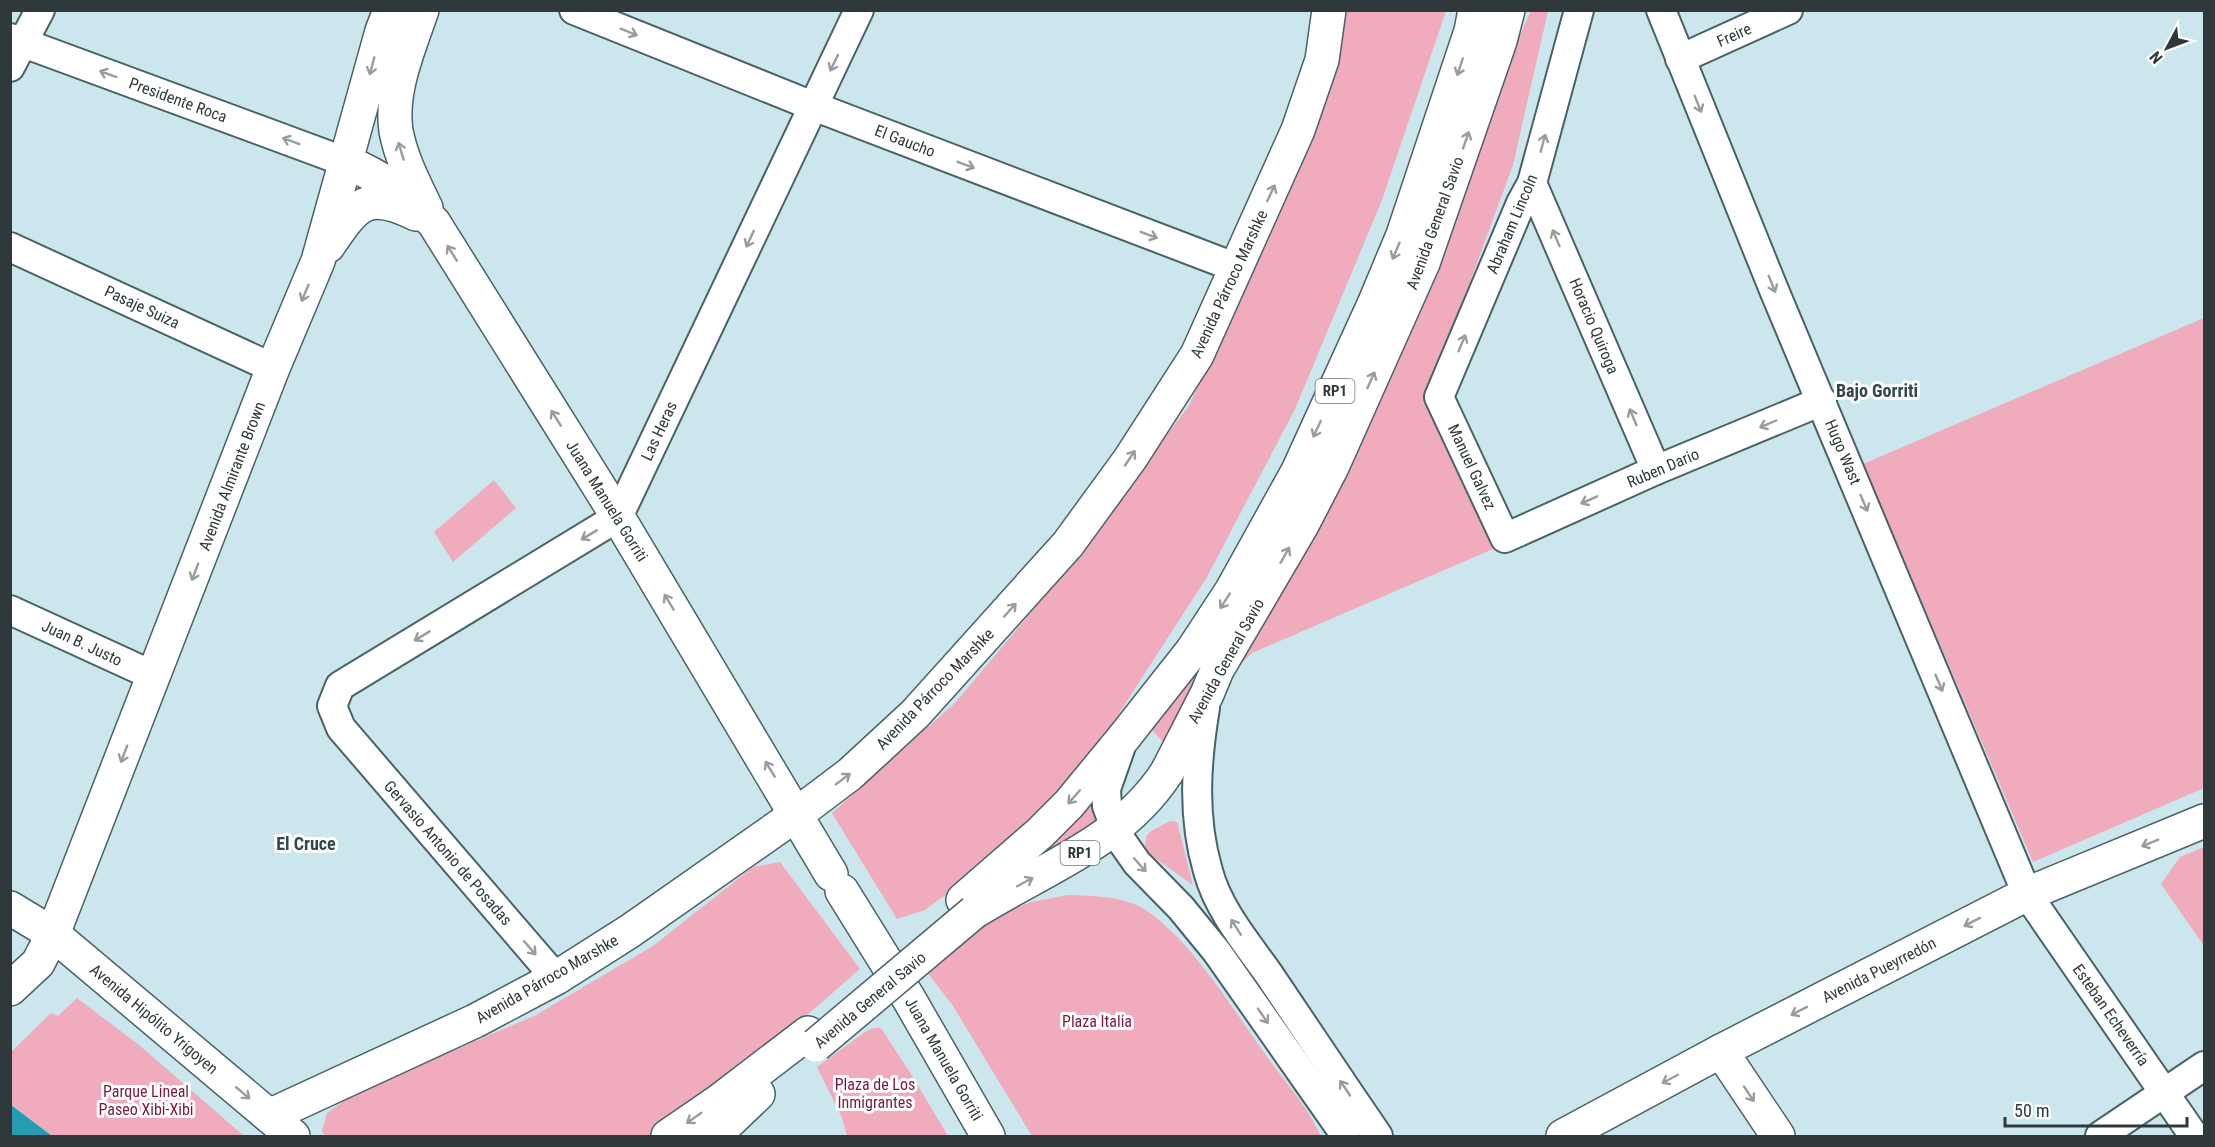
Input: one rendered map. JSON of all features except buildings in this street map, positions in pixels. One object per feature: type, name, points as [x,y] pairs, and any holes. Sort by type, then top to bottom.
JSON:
[{"type":"main road","name":"Avenida Almirante Brown","points":[[10,988],[38,963],[53,934],[273,368],[318,261],[382,31],[390,10]]},
{"type":"main road","points":[[422,10],[408,50],[396,100],[396,129],[405,164],[434,223]]},
{"type":"main road","name":"Avenida Párroco Marshke","points":[[281,1126],[556,978],[630,931],[850,774],[915,714],[1068,544],[1130,459],[1197,355],[1298,130],[1322,60],[1329,10]]},
{"type":"main road","name":"Avenida General Savio","points":[[714,1137],[812,1039],[968,906],[1062,811],[1192,651],[1232,590],[1298,471],[1370,313],[1403,235],[1435,143],[1471,31],[1475,10]]},
{"type":"main road","name":"Avenida General Savio","points":[[968,906],[1010,890],[1076,855],[1114,829],[1150,796],[1167,772],[1217,670],[1302,525],[1332,467],[1423,263],[1504,26],[1515,10]]},
{"type":"main road","name":"Juana Manuela Gorriti","points":[[346,162],[396,189],[416,203],[434,223],[618,517],[909,999],[988,1137]]},
{"type":"main road","points":[[318,261],[349,215],[368,203],[382,201],[391,203],[434,223]]},
{"type":"main road","name":"Avenida Pueyrredón","points":[[1563,1137],[1721,1051],[2027,894],[2205,821]]},
{"type":"main road","name":"Avenida Hipólito Yrigoyen","points":[[10,908],[53,934],[281,1126]]},
{"type":"main road","name":"Avenida General Savio","points":[[668,1137],[812,1039]]},
{"type":"main road","points":[[1721,1051],[1778,1137]]},
{"type":"street","points":[[15,49],[40,10]]},
{"type":"street","name":"El Gaucho","points":[[574,10],[813,106],[1237,268]]},
{"type":"street","name":"Las Heras","points":[[618,517],[860,10]]},
{"type":"street","name":"Abraham Lincoln","points":[[1439,397],[1521,203],[1532,183],[1579,10]]},
{"type":"street","name":"Hugo Wast","points":[[1661,10],[1774,290],[2027,894]]},
{"type":"street","name":"Freire","points":[[1680,59],[1788,10]]},
{"type":"street","name":"Presidente Roca","points":[[15,49],[346,162]]},
{"type":"street","name":"Horacio Quiroga","points":[[1532,183],[1656,470]]},
{"type":"street","name":"Pasaje Suiza","points":[[10,247],[273,368]]},
{"type":"street","name":"Manuel Galvez","points":[[1439,397],[1505,538]]},
{"type":"street","name":"Ruben Dario","points":[[1505,538],[1656,470],[1822,401]]},
{"type":"street","name":"Gervasio Antonio de Posadas","points":[[556,978],[341,728],[332,706],[340,686],[618,517]]},
{"type":"street","name":"Juan B. Justo","points":[[10,610],[154,676]]},
{"type":"street","name":"RP1","points":[[1207,694],[1198,747],[1197,783],[1200,829],[1208,873],[1239,932],[1378,1137]]},
{"type":"street","points":[[1125,736],[1106,789],[1107,806],[1114,829],[1137,863],[1181,908],[1217,952],[1346,1137]]},
{"type":"street","name":"Esteban Echeverría","points":[[2027,894],[2194,1137]]},
{"type":"street","points":[[2100,1137],[2205,1066]]},
{"type":"green space","points":[[1344,11],[1446,11],[1382,200],[1295,409],[1207,577],[1103,738],[1013,845],[925,910],[897,919],[832,813],[956,702],[1054,585],[1188,407],[1240,299],[1326,103]]},
{"type":"green space","points":[[1531,11],[1548,11],[1513,165],[1427,399],[1493,549],[1252,653],[1216,689]]},
{"type":"green space","points":[[2204,318],[2204,788],[2033,862],[1863,464]]},
{"type":"green space","points":[[494,480],[516,508],[453,562],[434,532]]},
{"type":"green space","points":[[1208,651],[1167,746],[1151,729]]},
{"type":"green space","points":[[1094,789],[1098,827],[1009,876]]},
{"type":"green space","points":[[1170,821],[1177,822],[1193,885],[1149,854],[1145,846],[1146,837],[1151,831]]},
{"type":"green space","points":[[2204,847],[2204,946],[2161,884],[2180,857]]},
{"type":"green space","points":[[780,862],[860,969],[728,1084],[651,1136],[325,1136],[322,1131],[327,1113],[357,1092],[536,1015],[653,946],[753,867]]},
{"type":"green space","name":"Plaza Italia","points":[[1068,895],[1107,897],[1127,901],[1144,909],[1178,938],[1211,977],[1303,1105],[1321,1136],[1032,1136],[953,1006],[927,972],[993,917],[1031,902]]},
{"type":"green space","name":"Parque Lineal Paseo Xibi-Xibi","points":[[77,998],[139,1045],[244,1136],[52,1136],[11,1104],[10,1053],[51,1013],[58,1016]]},
{"type":"green space","name":"Plaza de Los Inmigrantes","points":[[881,1028],[948,1136],[847,1136],[842,1118],[817,1067],[868,1030]]},
{"type":"water","points":[[10,1104],[52,1136],[11,1136]]},
{"type":"district","name":"Bajo Gorriti","points":[[1877,390]]},
{"type":"district","name":"El Cruce","points":[[306,843]]}]
